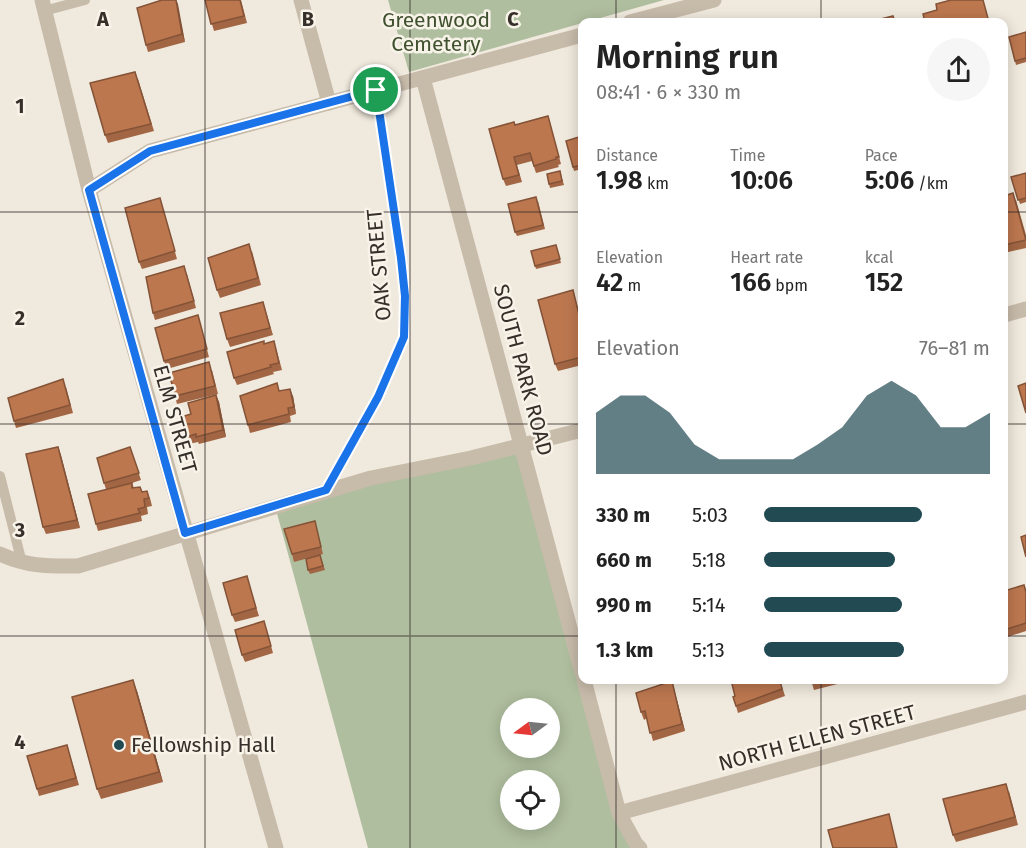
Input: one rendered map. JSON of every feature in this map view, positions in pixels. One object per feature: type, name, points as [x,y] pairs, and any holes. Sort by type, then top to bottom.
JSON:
[{"type":"street","points":[[301,0],[329,103]]},
{"type":"street","points":[[645,18],[714,0]]},
{"type":"street","name":"ELM STREET","points":[[43,5],[89,190],[276,848]]},
{"type":"street","points":[[89,190],[150,151],[578,36]]},
{"type":"street","name":"SOUTH PARK ROAD","points":[[423,78],[578,658]]},
{"type":"street","points":[[1008,314],[1026,309]]},
{"type":"street","points":[[0,556],[22,563],[78,566],[326,490],[371,478],[522,447],[578,431]]},
{"type":"street","points":[[585,684],[619,813],[636,847]]},
{"type":"street","name":"NORTH ELLEN STREET","points":[[619,813],[1026,702]]},
{"type":"lane","points":[[43,5],[85,0]]},
{"type":"lane","name":"OAK STREET","points":[[326,490],[378,397],[404,337],[405,296],[401,258],[376,90]]},
{"type":"lane","points":[[0,476],[22,563]]},
{"type":"green space","name":"Greenwood Cemetery","points":[[388,0],[664,0],[600,18],[578,18],[578,24],[409,72]]},
{"type":"green space","points":[[522,447],[578,649],[578,684],[588,684],[633,848],[368,848],[275,506]]},
{"type":"building","points":[[162,0],[176,0],[182,34],[146,45],[137,8]]},
{"type":"building","points":[[205,0],[240,0],[244,16],[211,24]]},
{"type":"building","points":[[951,0],[983,0],[988,18],[924,18],[923,14],[937,10],[936,4]]},
{"type":"building","points":[[1026,32],[1026,58],[1015,61],[1009,37]]},
{"type":"building","points":[[135,72],[151,124],[105,135],[90,83]]},
{"type":"building","points":[[548,116],[559,157],[534,166],[530,153],[514,157],[519,175],[503,179],[489,129]]},
{"type":"building","points":[[578,137],[578,166],[573,167],[566,141]]},
{"type":"building","points":[[560,171],[562,181],[549,184],[547,174]]},
{"type":"building","points":[[1026,173],[1026,198],[1018,200],[1011,177]]},
{"type":"building","points":[[1013,193],[1026,240],[1008,244],[1008,195]]},
{"type":"building","points":[[536,197],[543,225],[515,232],[508,204]]},
{"type":"building","points":[[160,198],[175,251],[139,262],[125,208]]},
{"type":"building","points":[[249,244],[258,278],[217,290],[208,258]]},
{"type":"building","points":[[556,245],[560,259],[535,266],[531,251]]},
{"type":"building","points":[[184,266],[194,301],[153,313],[146,277]]},
{"type":"building","points":[[573,290],[578,311],[578,358],[555,364],[538,300]]},
{"type":"building","points":[[263,302],[270,328],[227,339],[220,313]]},
{"type":"building","points":[[198,315],[207,349],[164,361],[155,328]]},
{"type":"building","points":[[264,341],[264,344],[274,341],[279,363],[234,378],[227,352]]},
{"type":"building","points":[[209,362],[215,386],[175,396],[169,373]]},
{"type":"building","points":[[63,379],[70,405],[14,421],[8,398]]},
{"type":"building","points":[[277,383],[279,391],[290,389],[294,407],[288,408],[289,414],[248,425],[240,396]]},
{"type":"building","points":[[1026,383],[1026,413],[1018,386]]},
{"type":"building","points":[[216,395],[223,430],[196,437],[196,434],[186,437],[181,417],[191,414],[188,403]]},
{"type":"building","points":[[58,447],[77,520],[43,527],[26,454]]},
{"type":"building","points":[[130,447],[139,473],[104,483],[97,458]]},
{"type":"building","points":[[132,483],[132,488],[140,487],[142,492],[147,491],[149,498],[144,499],[145,507],[138,509],[140,513],[96,524],[88,494]]},
{"type":"building","points":[[315,521],[321,547],[292,554],[284,529]]},
{"type":"building","points":[[1026,535],[1026,557],[1021,537]]},
{"type":"building","points":[[320,555],[323,566],[308,570],[306,559]]},
{"type":"building","points":[[247,576],[256,608],[232,615],[223,583]]},
{"type":"building","points":[[1024,585],[1026,623],[1008,629],[1008,590]]},
{"type":"building","points":[[264,621],[271,646],[242,655],[235,630]]},
{"type":"building","name":"Fellowship Hall","points":[[133,680],[159,772],[97,789],[72,697]]},
{"type":"building","points":[[663,684],[673,684],[682,724],[650,733],[645,711],[641,712],[636,693]]},
{"type":"building","points":[[732,684],[781,684],[782,689],[736,706],[733,697],[735,696]]},
{"type":"building","points":[[67,745],[76,778],[37,789],[27,756]]},
{"type":"building","points":[[1006,784],[1015,817],[953,835],[943,799]]},
{"type":"building","points":[[889,814],[897,848],[833,848],[828,830]]},
{"type":"place","name":"Fellowship Hall","points":[[119,745]]},
{"type":"route","points":[[376,90],[401,258],[405,296],[404,337],[378,397],[326,490],[185,533],[89,190],[150,151],[376,90]]}]
